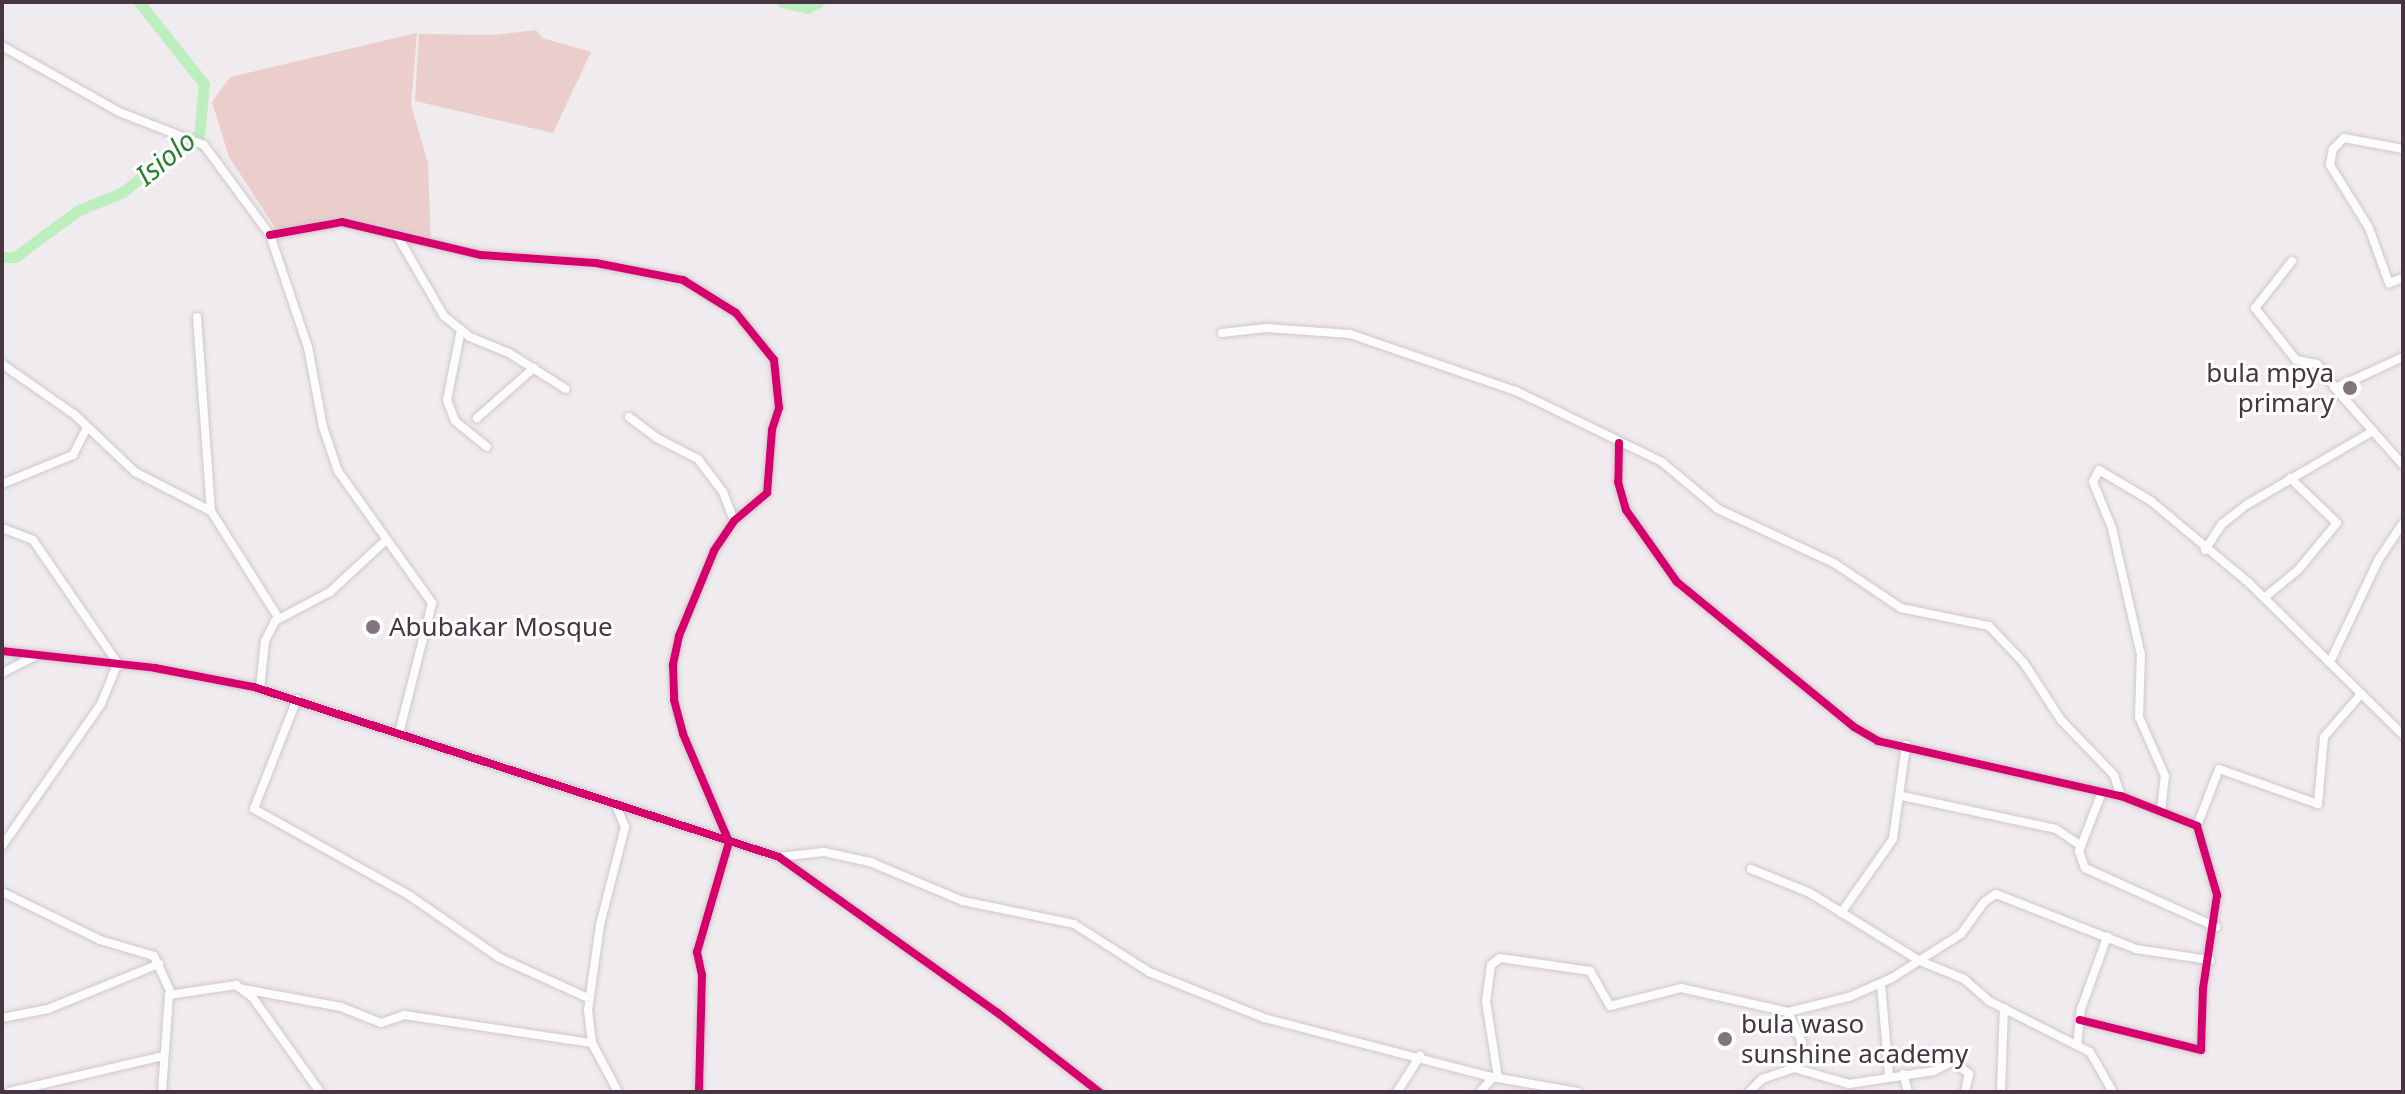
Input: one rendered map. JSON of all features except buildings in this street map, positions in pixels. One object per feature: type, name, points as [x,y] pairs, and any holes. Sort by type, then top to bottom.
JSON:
[{"type":"street","points":[[2,46],[119,112],[204,145],[270,235],[308,347],[330,451],[385,541],[429,597],[433,612],[399,733]]},
{"type":"street","points":[[2403,149],[2344,138],[2333,149],[2330,165],[2369,228],[2389,283],[2403,278]]},
{"type":"street","points":[[270,235],[342,222],[509,260],[596,263],[683,280],[736,313],[774,360],[780,395],[767,493],[734,521],[714,551],[695,607],[679,636],[673,677],[683,734],[729,842],[697,952],[702,975],[699,1092]]},
{"type":"street","points":[[397,236],[444,316],[461,330],[534,368],[566,389]]},
{"type":"street","points":[[2292,261],[2255,308],[2296,360],[2317,364],[2403,465]]},
{"type":"street","points":[[197,317],[211,511],[278,617]]},
{"type":"street","points":[[461,330],[447,400],[455,421],[487,447]]},
{"type":"street","points":[[1222,333],[1326,330],[1377,340],[1539,400],[1662,462],[1729,515],[1834,563],[1901,608],[1989,626],[2017,654],[2061,720],[2114,775],[2121,796]]},
{"type":"street","points":[[2334,387],[2403,357]]},
{"type":"street","points":[[2,364],[87,427],[135,472],[211,511]]},
{"type":"street","points":[[477,418],[534,368]]},
{"type":"street","points":[[629,417],[657,438],[698,459],[723,492],[734,521]]},
{"type":"street","points":[[2,484],[73,455],[87,427]]},
{"type":"street","points":[[2205,550],[2230,518],[2290,478],[2373,431]]},
{"type":"street","points":[[1619,443],[1618,482],[1626,510],[1689,595],[1854,727],[1878,741],[1906,745],[1991,770],[2121,796],[2197,826]]},
{"type":"street","points":[[2161,812],[2165,776],[2139,717],[2141,655],[2095,473],[2106,472],[2151,501],[2264,598],[2402,733]]},
{"type":"street","points":[[2264,598],[2298,570],[2336,525],[2334,516],[2290,478]]},
{"type":"street","points":[[2330,662],[2379,559],[2403,523]]},
{"type":"street","points":[[2,528],[33,540],[118,665]]},
{"type":"street","points":[[260,689],[265,641],[278,617],[330,592],[385,541]]},
{"type":"street","points":[[2,651],[118,665],[260,689],[779,857],[998,1013],[1085,1089],[1099,1092]]},
{"type":"street","points":[[2,673],[37,654]]},
{"type":"street","points":[[2,846],[101,704],[118,665]]},
{"type":"street","points":[[2080,1020],[2201,1050],[2203,989],[2216,927],[2215,877],[2197,826],[2219,769],[2318,804],[2324,737],[2361,694]]},
{"type":"street","points":[[297,699],[254,809],[410,896],[500,958],[588,998]]},
{"type":"street","points":[[1841,913],[1891,845],[1902,796],[1906,745]]},
{"type":"street","points":[[2102,792],[2081,846],[2081,860],[2089,870],[2151,894],[2216,927]]},
{"type":"street","points":[[1902,796],[2056,829],[2081,846]]},
{"type":"street","points":[[616,804],[625,827],[588,998],[592,1043],[618,1092]]},
{"type":"street","points":[[779,857],[824,852],[854,857],[963,901],[1058,919],[1099,938],[1149,972],[1264,1018],[1496,1077],[1578,1092]]},
{"type":"street","points":[[1751,869],[1810,893],[1920,961],[1964,979],[2004,1008],[2077,1045],[2102,1066],[2113,1092]]},
{"type":"street","points":[[2,892],[100,940],[154,956],[171,993],[162,1092]]},
{"type":"street","points":[[1496,1077],[1486,1001],[1491,965],[1500,958],[1590,971],[1610,1006],[1688,988],[1788,1012],[1881,984],[1965,931],[1984,902],[1996,894],[2145,951],[2210,960]]},
{"type":"street","points":[[2077,1045],[2080,1020],[2107,937]]},
{"type":"street","points":[[2,1018],[48,1009],[159,964]]},
{"type":"street","points":[[1881,984],[1889,1076]]},
{"type":"street","points":[[171,993],[236,985],[243,989],[341,1007],[381,1023],[404,1015],[592,1043]]},
{"type":"street","points":[[243,989],[320,1092]]},
{"type":"street","points":[[2001,1092],[2004,1008]]},
{"type":"street","points":[[1788,1012],[1802,1042],[1794,1068]]},
{"type":"street","points":[[9,1092],[164,1056]]},
{"type":"street","points":[[1397,1092],[1420,1056]]},
{"type":"street","points":[[1749,1092],[1762,1079],[1794,1068],[1855,1088],[1889,1076],[1934,1071],[1956,1061],[1969,1074],[1965,1092]]},
{"type":"street","points":[[1903,1074],[1908,1092]]},
{"type":"street","points":[[1480,1092],[1496,1077]]},
{"type":"shaded area","points":[[536,30],[542,38],[591,52],[553,133],[415,101],[419,34],[494,35]]},
{"type":"shaded area","points":[[417,33],[411,105],[428,163],[431,242],[356,220],[276,229],[229,157],[212,102],[230,77]]},
{"type":"waterway","name":"Isiolo","points":[[2,257],[15,257],[77,211],[123,192],[188,139],[199,136],[204,84],[139,2]]},
{"type":"waterway","name":"Isiolo","points":[[782,2],[807,8],[819,2]]},
{"type":"cycle path","points":[[270,235],[342,222],[481,255],[596,263],[683,280],[736,313],[774,360],[779,408],[772,430],[767,493],[734,521],[714,551],[679,636],[673,665],[674,700],[683,734],[729,842],[697,952],[702,975],[699,1092]]},
{"type":"cycle path","points":[[1619,443],[1618,482],[1626,510],[1677,582],[1854,727],[1878,741],[2121,796],[2197,826],[2217,895],[2203,989],[2201,1050],[2080,1020]]},
{"type":"cycle path","points":[[2,651],[155,668],[254,687],[779,857],[998,1013],[1099,1092]]},
{"type":"place","name":"bula mpya primary","points":[[2350,388]]},
{"type":"place","name":"Abubakar Mosque","points":[[373,627]]},
{"type":"place","name":"bula waso sunshine academy","points":[[1725,1039]]}]
